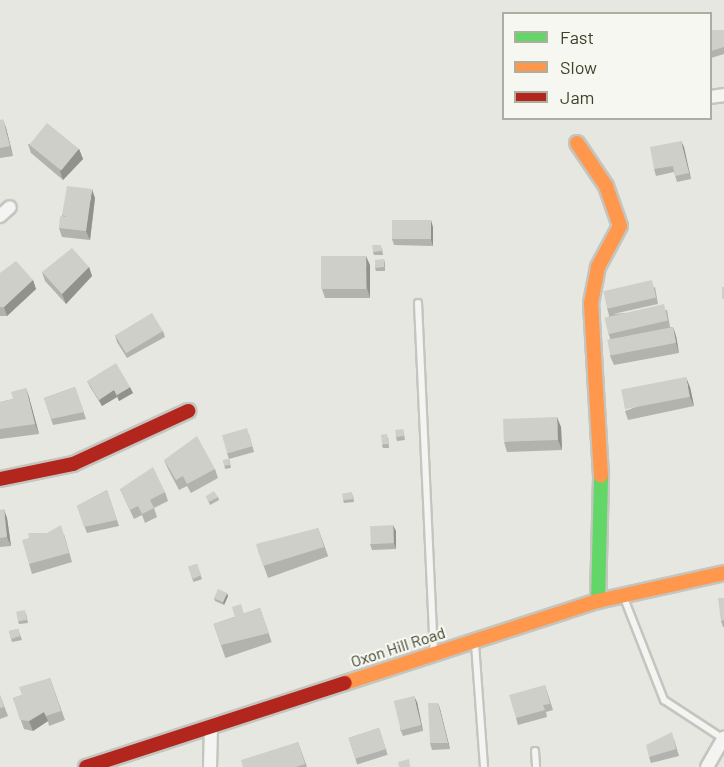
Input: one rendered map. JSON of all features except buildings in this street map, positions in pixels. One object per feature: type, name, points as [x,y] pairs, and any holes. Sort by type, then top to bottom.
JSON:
[{"type":"street","points":[[577,143],[606,186],[620,226],[598,267],[591,303],[603,505],[596,561],[598,601]]},
{"type":"street","points":[[0,216],[10,207]]},
{"type":"street","points":[[0,479],[73,464],[188,411]]},
{"type":"street","name":"Oxon Hill Road","points":[[86,767],[598,601],[724,573]]},
{"type":"street","points":[[210,767],[211,726]]},
{"type":"street","points":[[707,767],[723,738]]},
{"type":"lane","points":[[418,303],[434,653]]},
{"type":"lane","points":[[624,594],[664,700],[723,738]]},
{"type":"lane","points":[[474,640],[484,767]]},
{"type":"lane","points":[[535,751],[536,767]]},
{"type":"traffic: fast","points":[[598,601],[601,476]]},
{"type":"traffic: slow","points":[[577,143],[606,186],[620,226],[598,267],[591,303],[601,476]]},
{"type":"traffic: slow","points":[[345,683],[598,601],[724,573]]},
{"type":"traffic: jam","points":[[0,479],[73,464],[188,411]]},
{"type":"traffic: jam","points":[[86,767],[345,683]]}]
